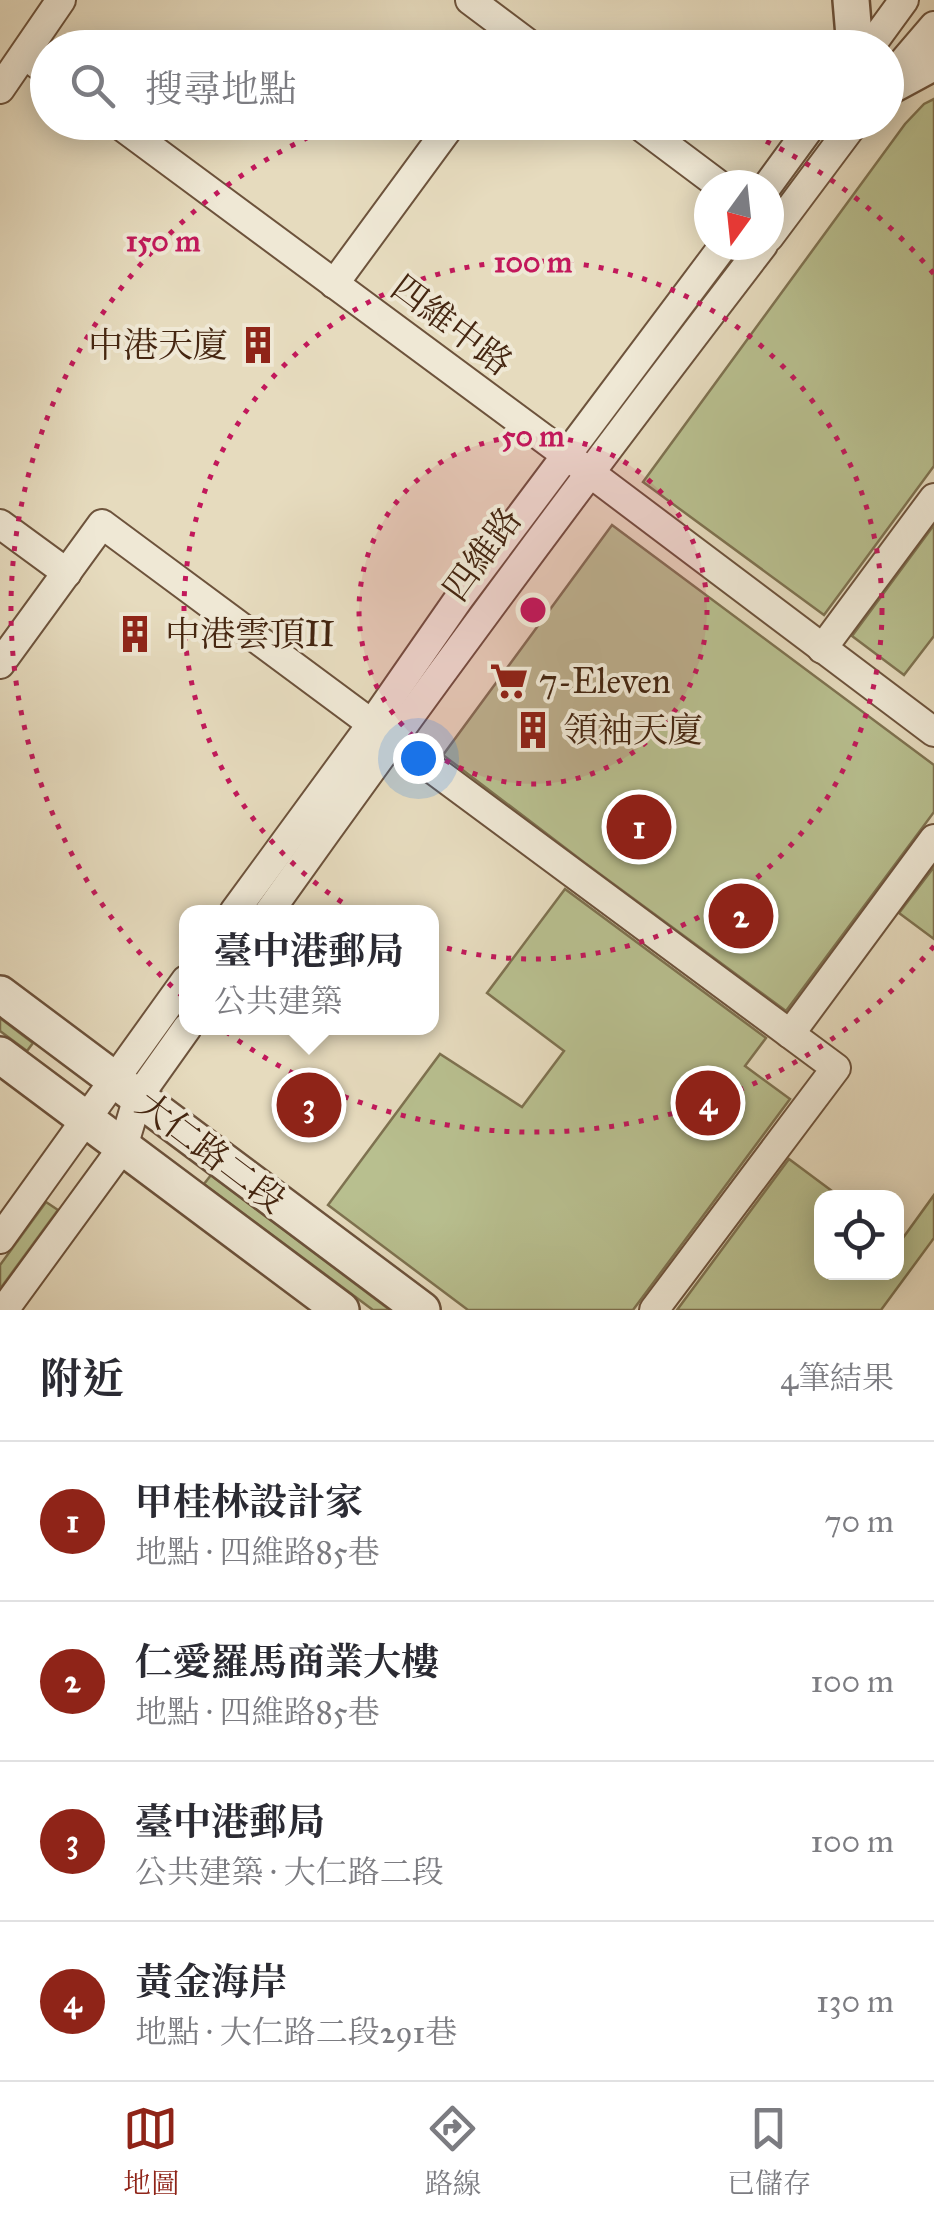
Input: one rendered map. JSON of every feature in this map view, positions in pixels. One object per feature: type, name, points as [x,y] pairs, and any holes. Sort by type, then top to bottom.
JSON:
[{"type":"street","points":[[39,30],[61,0]]},
{"type":"street","points":[[470,0],[504,30]]},
{"type":"street","points":[[851,0],[854,30]]},
{"type":"street","points":[[882,30],[904,0]]},
{"type":"street","points":[[904,63],[934,26]]},
{"type":"street","points":[[904,76],[934,62]]},
{"type":"street","points":[[0,89],[30,67]]},
{"type":"street","name":"四維中路","points":[[140,140],[934,732]]},
{"type":"street","points":[[334,284],[441,140]]},
{"type":"street","points":[[659,140],[699,170]]},
{"type":"street","points":[[779,170],[801,140]]},
{"type":"street","points":[[784,203],[839,140]]},
{"type":"street","name":"四維路","points":[[273,905],[382,732],[460,597],[713,260]]},
{"type":"street","name":"四維路","points":[[240,905],[589,472],[751,260]]},
{"type":"street","points":[[822,649],[934,498]]},
{"type":"street","points":[[0,524],[66,573]]},
{"type":"street","points":[[0,664],[102,524],[836,1068],[654,1310]]},
{"type":"street","points":[[790,1034],[934,839]]},
{"type":"street","points":[[4,1310],[123,1147],[126,1089],[179,993]]},
{"type":"street","name":"大仁路二段","points":[[0,994],[422,1310]]},
{"type":"street","points":[[0,1238],[86,1120],[126,1089],[180,1035]]},
{"type":"street","name":"大仁路二段","points":[[0,1055],[340,1310]]},
{"type":"green space","points":[[934,99],[934,466],[824,615],[643,482],[893,140],[904,140],[904,125]]},
{"type":"green space","points":[[612,525],[934,765],[934,812],[786,1011],[443,755]]},
{"type":"green space","points":[[934,525],[934,636],[904,675],[852,636]]},
{"type":"green space","points":[[934,867],[934,939],[899,913]]},
{"type":"green space","points":[[565,889],[766,1038],[745,1066],[790,1099],[633,1310],[468,1310],[328,1205],[440,1054],[522,1107],[564,1051],[487,993]]},
{"type":"green space","points":[[0,1018],[33,1043],[27,1051],[0,1031]]},
{"type":"green space","points":[[789,1159],[831,1190],[814,1190],[814,1280],[903,1280],[881,1310],[677,1310]]},
{"type":"green space","points":[[211,1175],[390,1310],[373,1310],[204,1184]]},
{"type":"green space","points":[[934,1195],[934,1238],[904,1279],[904,1236]]},
{"type":"green space","points":[[46,1202],[58,1210],[0,1289],[0,1265]]},
{"type":"place","name":"中港天廈","points":[[258,345]]},
{"type":"place","name":"中港雲頂II","points":[[135,634]]},
{"type":"place","name":"7-Eleven","points":[[509,681]]},
{"type":"place","name":"領袖天廈","points":[[533,730]]},
{"type":"place","name":"甲桂林設計家","points":[[639,827]]},
{"type":"place","name":"仁愛羅馬商業大樓","points":[[741,916]]},
{"type":"place","name":"黃金海岸","points":[[708,1103]]},
{"type":"place","name":"臺中港郵局","points":[[309,1105]]}]
